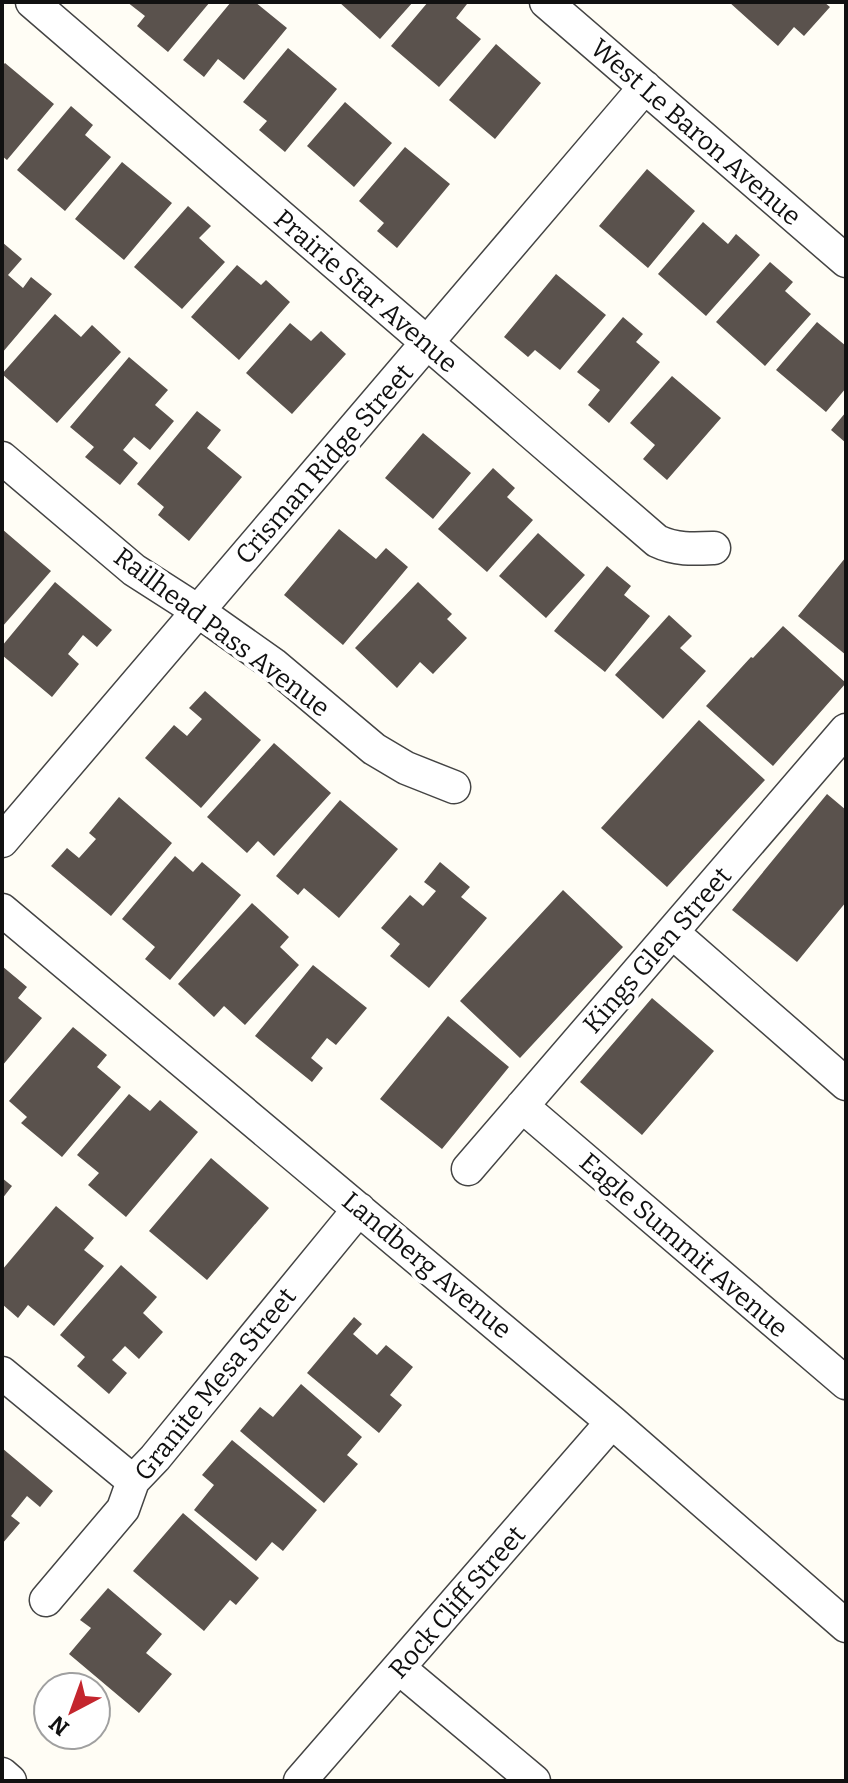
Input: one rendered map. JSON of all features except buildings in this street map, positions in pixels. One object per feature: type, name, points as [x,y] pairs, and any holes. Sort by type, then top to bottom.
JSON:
[{"type":"street","name":"Prairie Star Avenue","points":[[32,2],[657,541],[672,548],[714,548]]},
{"type":"street","name":"West Le Baron Avenue","points":[[546,2],[846,261]]},
{"type":"street","name":"Crisman Ridge Street","points":[[2,841],[645,87]]},
{"type":"street","name":"Railhead Pass Avenue","points":[[2,458],[134,570],[273,664],[374,749],[406,768],[454,787]]},
{"type":"street","name":"Kings Glen Street","points":[[468,1169],[846,730]]},
{"type":"street","name":"Landberg Avenue","points":[[2,910],[612,1422],[846,1626]]},
{"type":"street","points":[[672,932],[846,1084]]},
{"type":"street","name":"Eagle Summit Avenue","points":[[522,1106],[846,1383]]},
{"type":"street","name":"Granite Mesa Street","points":[[46,1600],[123,1509],[133,1481],[359,1209]]},
{"type":"street","points":[[2,1373],[133,1481]]},
{"type":"street","name":"Rock Cliff Street","points":[[300,1781],[612,1422]]},
{"type":"street","points":[[399,1668],[534,1781]]},
{"type":"street","points":[[2,1774],[10,1781]]}]
